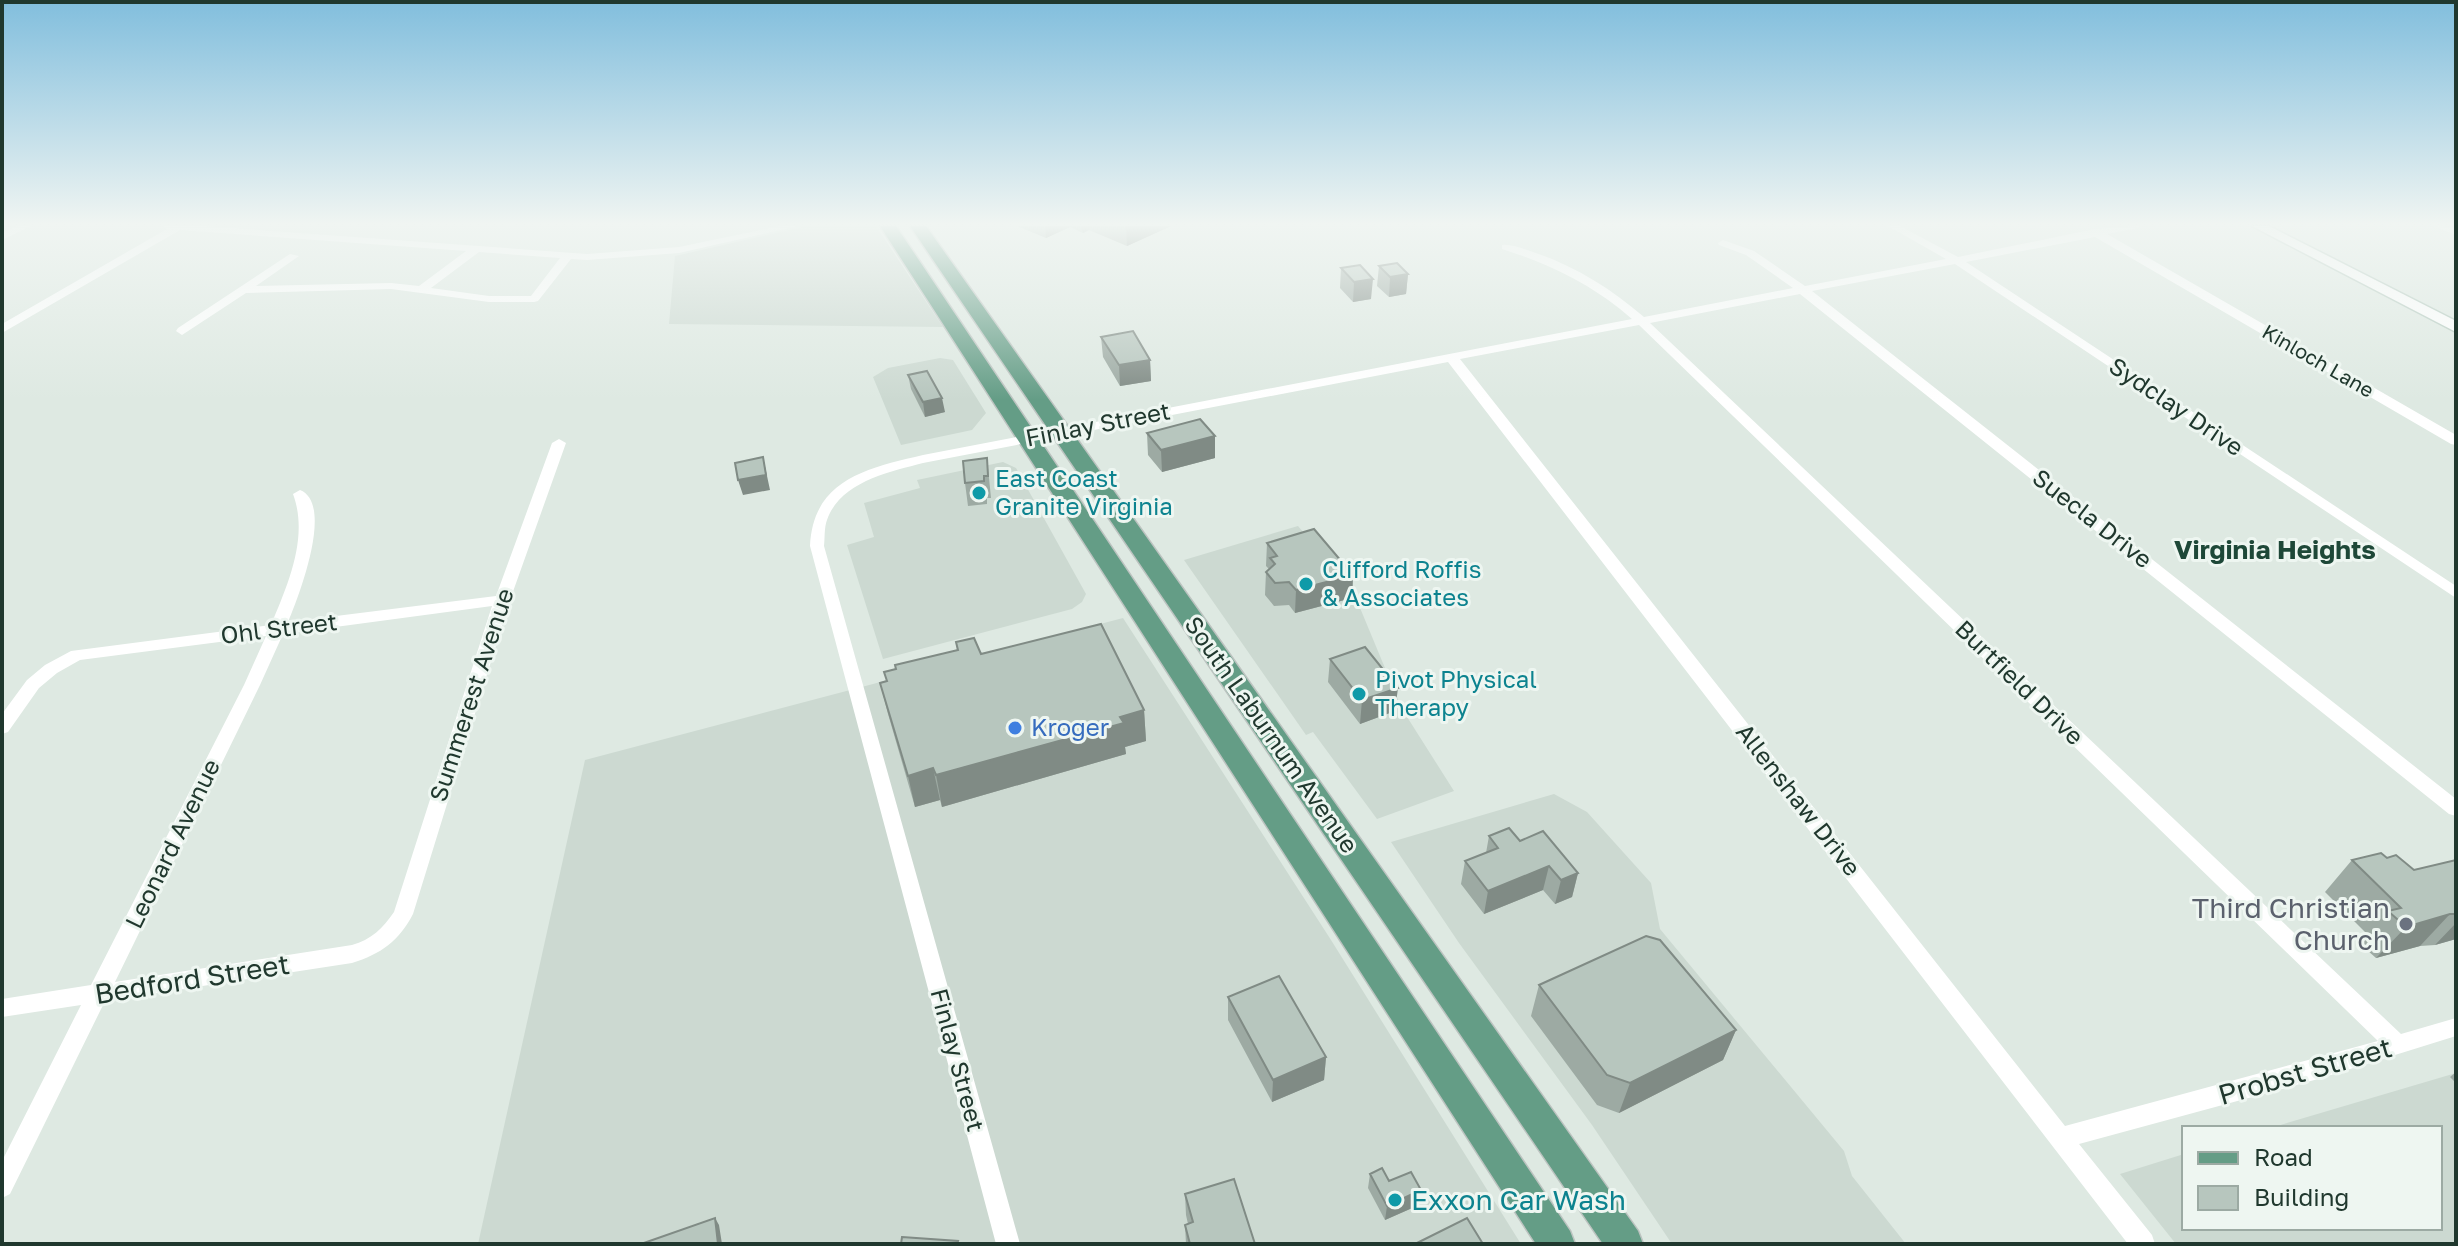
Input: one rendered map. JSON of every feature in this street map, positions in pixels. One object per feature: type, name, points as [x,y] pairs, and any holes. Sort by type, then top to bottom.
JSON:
[{"type":"main road","name":"South Laburnum Avenue","points":[[932,284],[1046,435],[1625,1244]]},
{"type":"main road","name":"South Laburnum Avenue","points":[[954,284],[1557,1244]]},
{"type":"main road","points":[[2372,284],[2456,327]]},
{"type":"street","points":[[2,329],[78,284]]},
{"type":"street","points":[[182,331],[253,284]]},
{"type":"street","points":[[420,291],[429,284]]},
{"type":"street","points":[[244,290],[391,286],[489,299],[534,299],[546,284]]},
{"type":"street","name":"Burtfield Drive","points":[[1598,284],[1642,321],[2397,1045]]},
{"type":"street","name":"Suecla Drive","points":[[1795,284],[2456,809]]},
{"type":"street","name":"Finlay Street","points":[[1008,1244],[815,532],[823,509],[835,496],[878,471],[1046,435],[1834,284]]},
{"type":"street","name":"Sydclay Drive","points":[[1993,284],[2456,593]]},
{"type":"street","name":"Kinloch Lane","points":[[2185,284],[2456,441]]},
{"type":"street","name":"Allenshaw Drive","points":[[1452,358],[2143,1244]]},
{"type":"street","name":"Summerest Avenue","points":[[380,943],[395,928],[403,914],[502,600],[559,443]]},
{"type":"street","name":"Leonard Avenue","points":[[2,1186],[252,685],[300,572],[308,513],[300,494]]},
{"type":"street","name":"Ohl Street","points":[[2,728],[32,682],[58,662],[105,650],[502,600]]},
{"type":"street","name":"Bedford Street","points":[[2,1008],[352,954],[380,943]]},
{"type":"street","name":"Probst Street","points":[[2061,1138],[2456,1027]]},
{"type":"shaded area","points":[[673,284],[915,284],[943,327],[669,324]]},
{"type":"shaded area","points":[[940,358],[953,360],[986,413],[972,430],[901,445],[873,377],[888,368]]},
{"type":"shaded area","points":[[1003,462],[1016,468],[1086,594],[1082,602],[1072,609],[883,659],[847,545],[874,537],[864,503],[920,488],[917,480]]},
{"type":"shaded area","points":[[1298,526],[1353,591],[1402,709],[1454,791],[1377,819],[1313,732],[1306,735],[1184,560]]},
{"type":"shaded area","points":[[1123,618],[1331,940],[1521,1244],[478,1244],[585,760]]},
{"type":"shaded area","points":[[1554,794],[1587,812],[1651,883],[1660,929],[1844,1151],[1852,1176],[1906,1244],[1672,1244],[1592,1125],[1459,943],[1391,842]]},
{"type":"shaded area","points":[[2456,1073],[2456,1244],[2176,1244],[2120,1174],[2182,1155],[2182,1230],[2442,1230],[2442,1126],[2277,1126]]},
{"type":"building","points":[[1133,331],[1150,360],[1119,365],[1101,337]]},
{"type":"building","points":[[927,371],[942,398],[923,402],[908,375]]},
{"type":"building","points":[[1200,419],[1215,436],[1161,450],[1147,433]]},
{"type":"building","points":[[763,457],[766,475],[738,480],[735,463]]},
{"type":"building","points":[[987,458],[988,476],[984,476],[984,481],[965,483],[963,461]]},
{"type":"building","points":[[1314,529],[1353,575],[1296,590],[1289,582],[1275,583],[1266,572],[1275,564],[1270,558],[1277,556],[1267,543]]},
{"type":"building","name":"Kroger","points":[[1101,624],[1144,710],[1120,717],[1124,723],[936,775],[933,768],[908,776],[880,683],[887,681],[884,672],[896,669],[895,665],[958,650],[956,642],[974,638],[981,654]]},
{"type":"building","points":[[1365,647],[1398,688],[1362,700],[1330,659]]},
{"type":"building","points":[[1509,828],[1520,841],[1543,831],[1578,873],[1561,880],[1549,866],[1488,891],[1465,861],[1498,848],[1489,836]]},
{"type":"building","points":[[2381,853],[2387,858],[2396,855],[2414,870],[2456,860],[2456,914],[2406,927],[2388,911],[2401,908],[2352,860]]},
{"type":"building","points":[[1646,936],[1660,940],[1736,1030],[1630,1083],[1607,1075],[1539,985]]},
{"type":"building","points":[[1279,976],[1326,1057],[1273,1080],[1228,997]]},
{"type":"building","points":[[1382,1168],[1389,1181],[1411,1172],[1421,1190],[1387,1206],[1370,1174]]},
{"type":"building","points":[[1234,1179],[1255,1244],[1190,1244],[1185,1225],[1193,1222],[1185,1194]]},
{"type":"building","points":[[715,1218],[718,1244],[641,1244]]},
{"type":"building","points":[[1467,1218],[1483,1244],[1415,1244]]},
{"type":"building","points":[[902,1237],[958,1241],[957,1244],[901,1244]]},
{"type":"place","name":"East Coast Granite Virginia","points":[[979,493]]},
{"type":"place","name":"Clifford Roffis & Associates","points":[[1306,584]]},
{"type":"place","name":"Pivot Physical Therapy","points":[[1359,694]]},
{"type":"place","name":"Kroger","points":[[1015,728]]},
{"type":"place","name":"Third Christian Church","points":[[2406,924]]},
{"type":"place","name":"Exxon Car Wash","points":[[1395,1200]]},
{"type":"district","name":"Virginia Heights","points":[[2275,550]]}]
